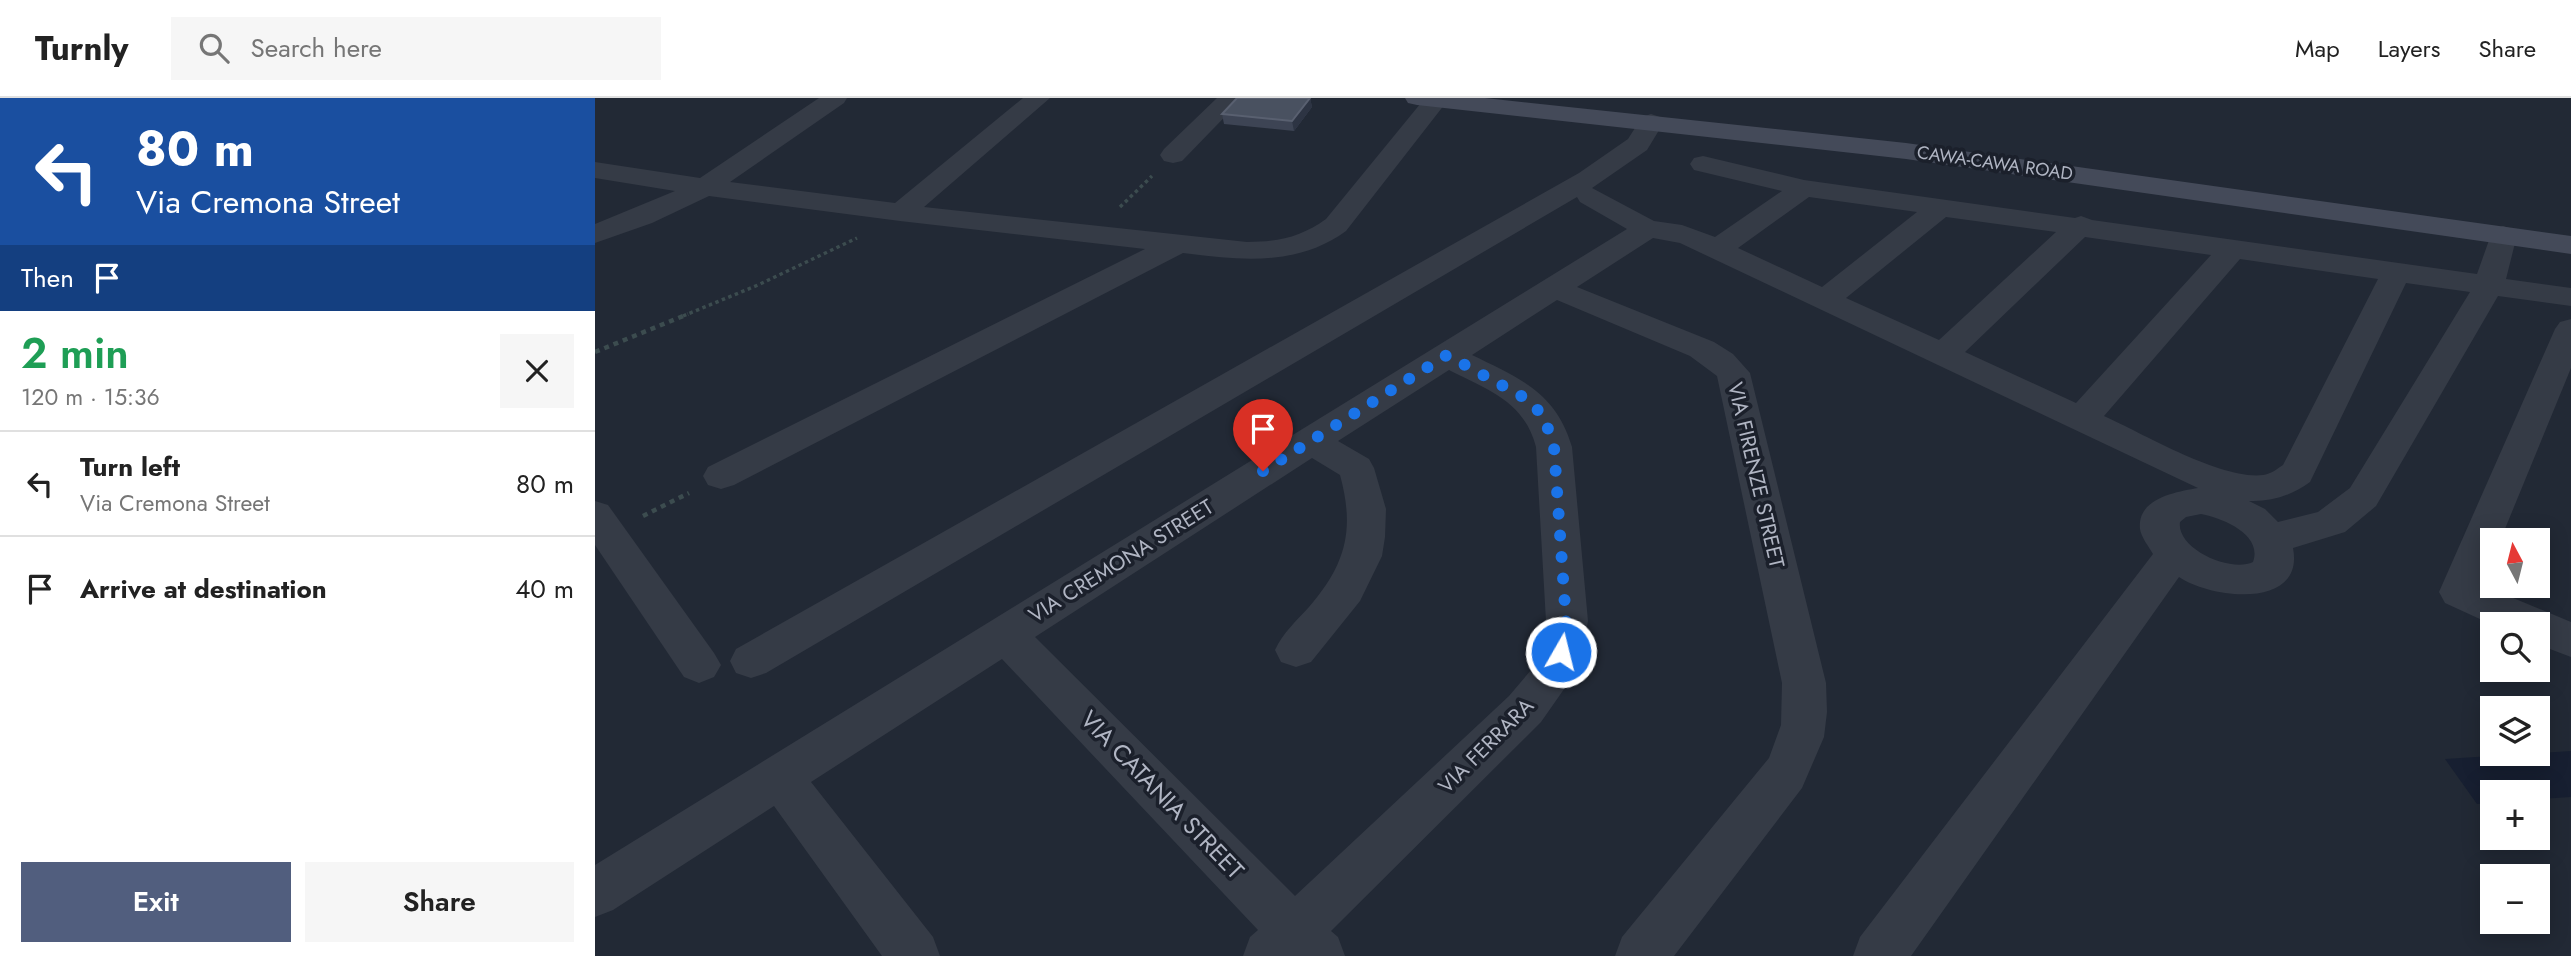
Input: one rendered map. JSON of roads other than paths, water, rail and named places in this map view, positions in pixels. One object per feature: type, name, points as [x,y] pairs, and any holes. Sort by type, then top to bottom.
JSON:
[{"type":"street","points":[[595,234],[642,217],[703,188],[835,98]]},
{"type":"street","points":[[900,213],[1038,98]]},
{"type":"street","points":[[1173,155],[1231,98]]},
{"type":"street","points":[[595,170],[703,188],[900,213],[1255,251],[1301,245],[1322,236],[1346,214],[1426,99]]},
{"type":"street","name":"CAWA-CAWA ROAD","points":[[1426,99],[1906,151],[2571,245]]},
{"type":"street","points":[[751,662],[1589,179],[1638,144],[1651,122]]},
{"type":"street","points":[[1703,164],[1804,188],[2571,297]]},
{"type":"street","points":[[1716,250],[1804,188]]},
{"type":"street","points":[[1590,196],[1647,229],[1672,231],[1716,250],[2202,477],[2257,489],[2272,488],[2287,482],[2297,473],[2397,271]]},
{"type":"street","points":[[1824,300],[1941,206]]},
{"type":"street","points":[[1943,355],[2081,226]]},
{"type":"street","name":"VIA CREMONA STREET","points":[[595,893],[1647,229]]},
{"type":"street","points":[[2270,538],[2330,525],[2347,515],[2364,497],[2489,285],[2503,235]]},
{"type":"street","points":[[721,476],[1178,244]]},
{"type":"street","points":[[2081,420],[2234,247]]},
{"type":"street","name":"VIA FIRENZE STREET","points":[[1554,288],[1703,349],[1721,360],[1733,373],[1804,683],[1804,732],[1794,761],[1778,786],[1641,956]]},
{"type":"street","points":[[2506,612],[2459,592],[2571,329]]},
{"type":"street","name":"VIA FERRARA","points":[[1295,948],[1525,709],[1547,682],[1561,652],[1566,621],[1554,447],[1547,426],[1542,414],[1523,397],[1447,355]]},
{"type":"street","points":[[1296,650],[1353,582],[1362,563],[1367,515],[1356,468],[1310,441]]},
{"type":"street","points":[[2186,502],[2217,504],[2249,517],[2270,538],[2276,555],[2274,563],[2264,575],[2255,579],[2220,579],[2194,570],[2174,555],[2160,532],[2160,521],[2165,512],[2186,502]]},
{"type":"street","points":[[602,524],[698,664]]},
{"type":"street","points":[[1879,956],[2174,555]]},
{"type":"street","points":[[2550,631],[2571,640]]},
{"type":"street","name":"VIA CATANIA STREET","points":[[1005,634],[1295,948]]},
{"type":"street","points":[[779,776],[914,956]]},
{"type":"water","points":[[2571,751],[2571,797],[2550,798],[2550,780],[2480,780],[2480,804],[2477,804],[2445,759],[2480,757],[2480,766],[2550,766],[2550,752]]}]
